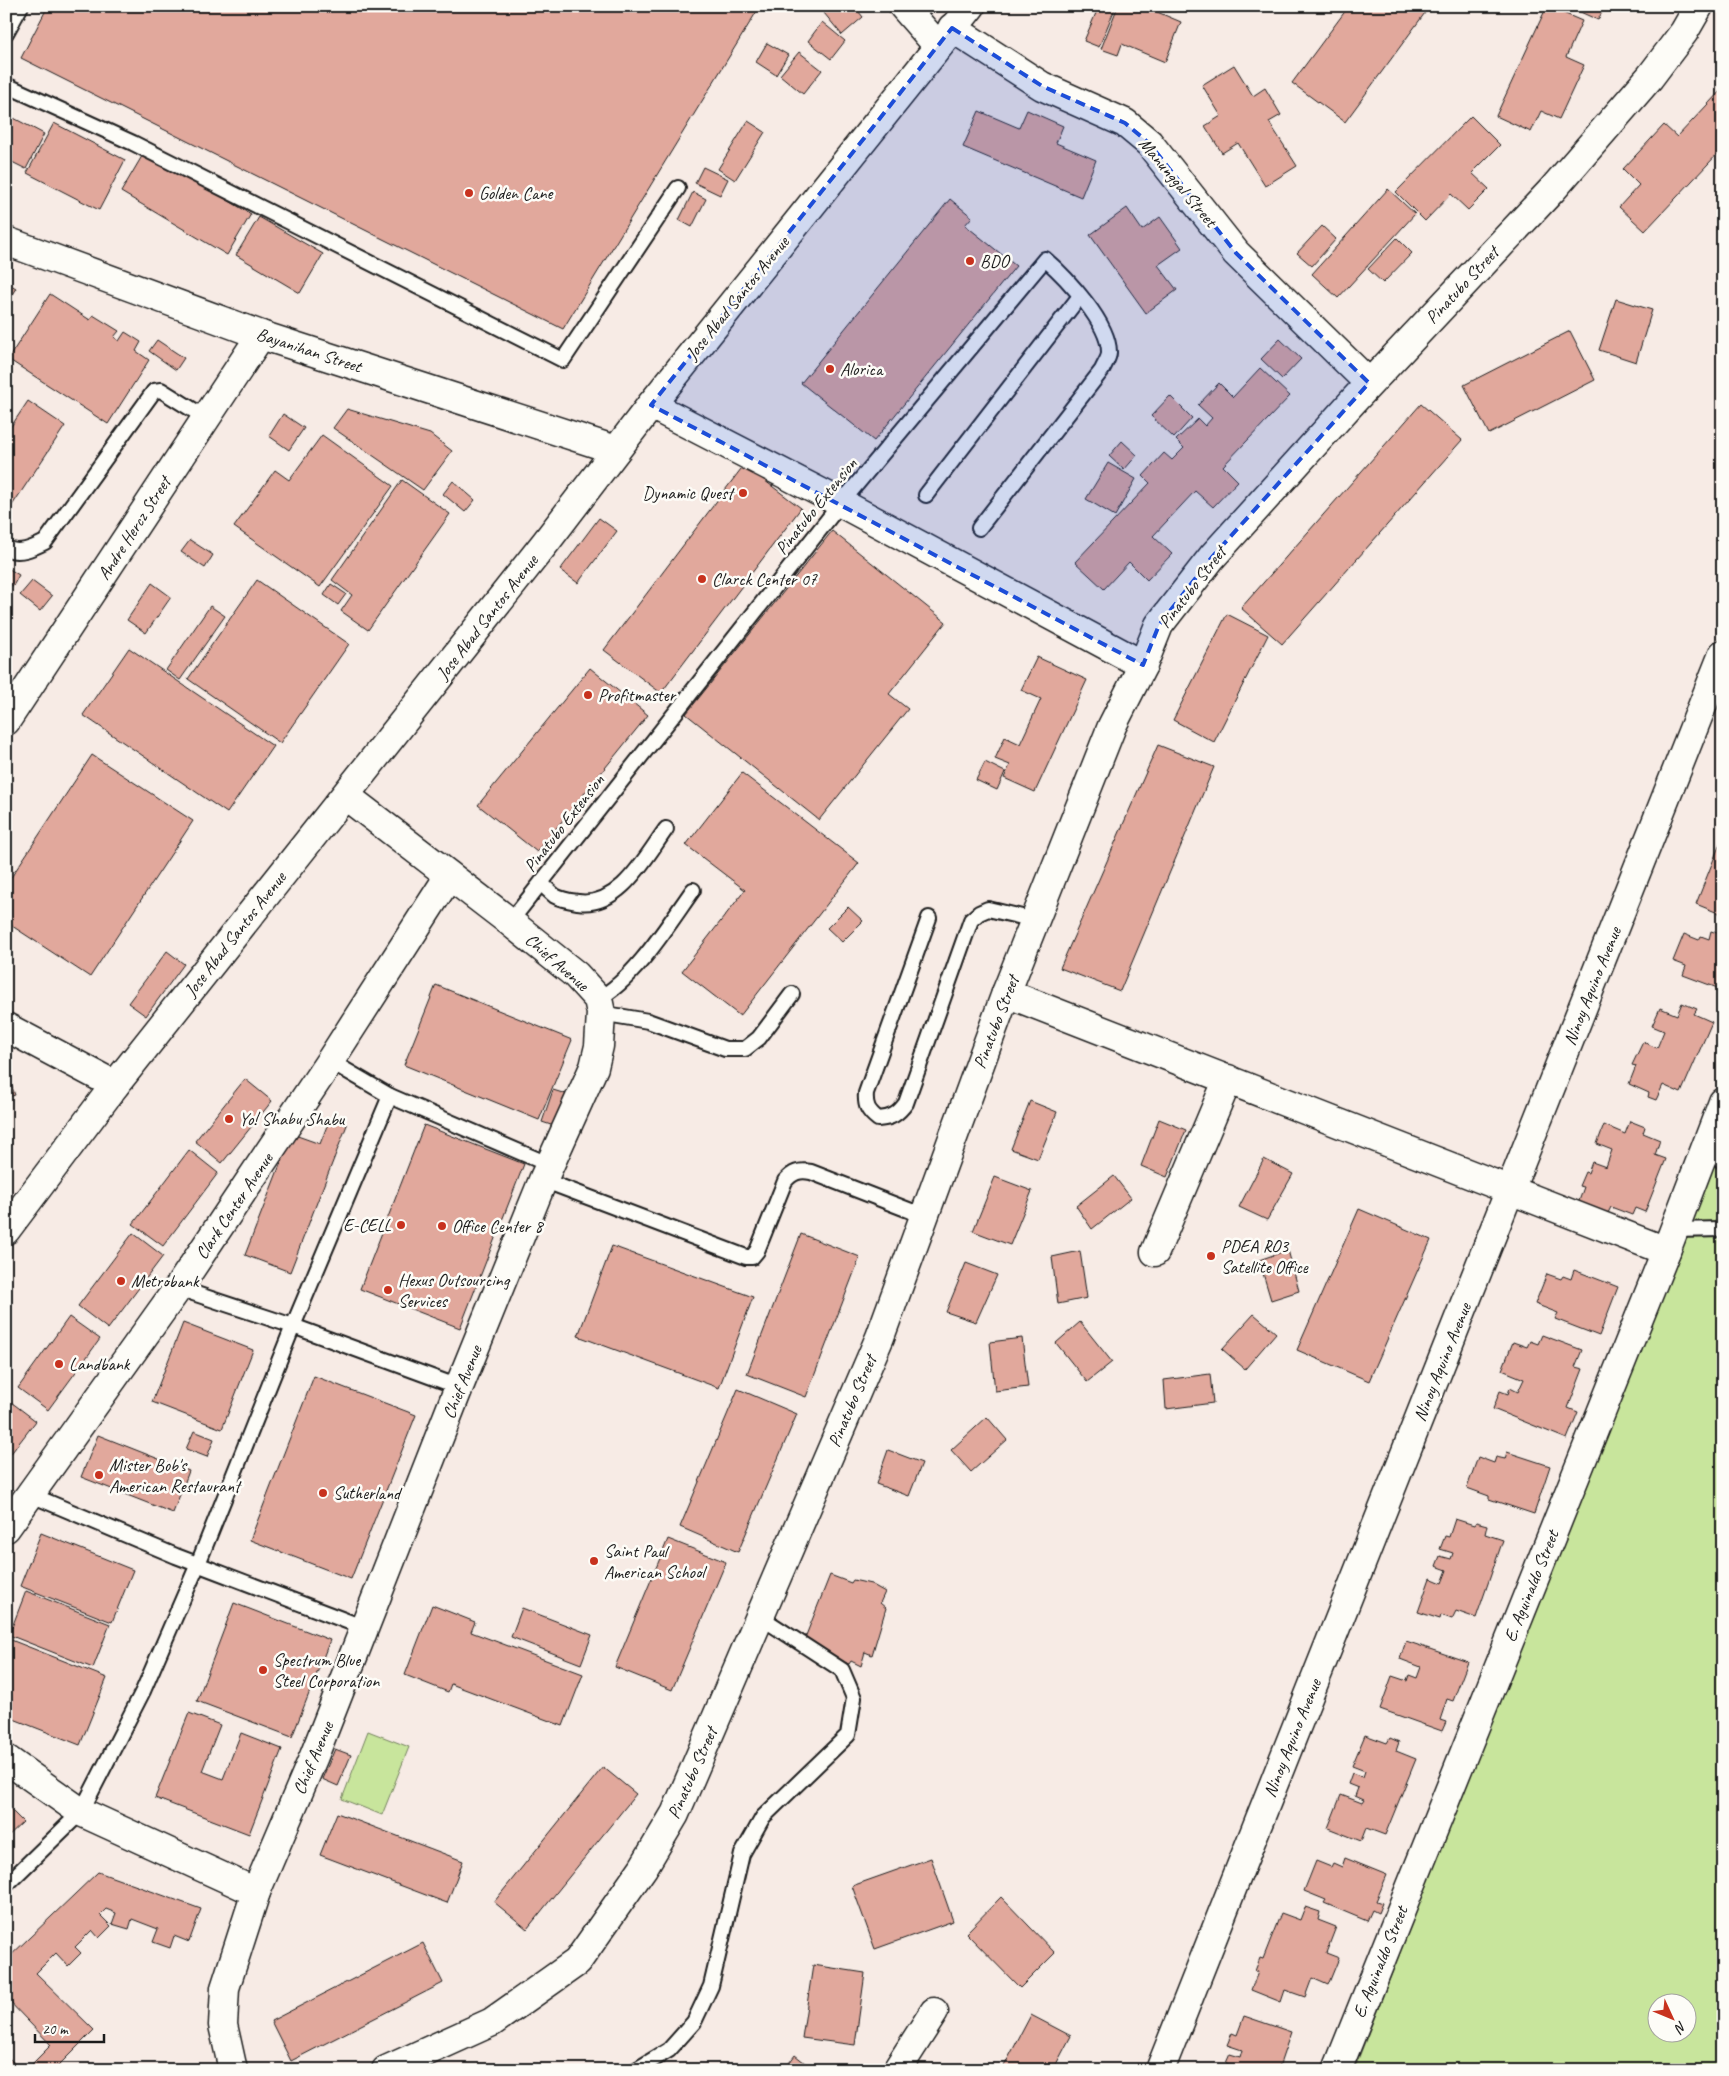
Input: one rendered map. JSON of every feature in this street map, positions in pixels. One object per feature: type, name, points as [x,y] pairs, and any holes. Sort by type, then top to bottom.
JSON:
[{"type":"street","name":"Manunggal Street","points":[[902,6],[945,37],[1042,86],[1125,123],[1143,138],[1170,168],[1236,253],[1369,384]]},
{"type":"street","name":"Jose Abad Santos Avenue","points":[[6,1230],[115,1085],[346,796],[651,405],[971,6]]},
{"type":"street","name":"Pinatubo Street","points":[[386,2070],[492,2022],[577,1962],[643,1868],[675,1814],[880,1337],[1006,993],[1112,726],[1143,665],[1159,625],[1212,557],[1369,384],[1552,190],[1644,85],[1684,32],[1699,6]]},
{"type":"street","name":"Bayanihan Street","points":[[6,241],[261,335],[616,450]]},
{"type":"street","name":"Andre Hercz Street","points":[[6,721],[261,335]]},
{"type":"street","points":[[651,405],[841,503],[1143,665]]},
{"type":"street","name":"Ninoy Aquino Avenue","points":[[1160,2070],[1723,654]]},
{"type":"street","name":"Chief Avenue","points":[[233,2070],[223,2025],[225,1988],[256,1892],[314,1756],[546,1172],[594,1067],[599,1046],[599,1006],[576,975],[346,796]]},
{"type":"street","name":"Clark Center Avenue","points":[[6,1528],[178,1288],[330,1061],[449,876]]},
{"type":"street","points":[[1006,993],[1511,1190],[1670,1240]]},
{"type":"street","points":[[6,1027],[115,1085]]},
{"type":"street","points":[[1154,1252],[1228,1079]]},
{"type":"street","name":"E. Aguinaldo Street","points":[[1337,2070],[1670,1240],[1715,1153],[1723,1102]]},
{"type":"street","points":[[6,1759],[81,1812],[256,1892]]},
{"type":"street","points":[[897,2070],[934,2012]]},
{"type":"lane","points":[[6,33],[20,6]]},
{"type":"lane","points":[[6,85],[133,143],[564,360],[678,188]]},
{"type":"lane","name":"Pinatubo Extension","points":[[510,922],[841,503],[1045,259],[1065,276],[1080,296]]},
{"type":"lane","points":[[926,495],[1080,296],[1104,330],[1109,354],[1102,370],[979,528]]},
{"type":"lane","points":[[6,548],[9,550],[27,550],[45,542],[154,391],[161,390],[206,418]]},
{"type":"lane","points":[[540,883],[557,896],[571,901],[596,903],[605,899],[628,880],[666,830]]},
{"type":"lane","points":[[693,890],[633,969],[599,1006],[648,1021],[725,1049],[745,1049],[759,1038],[792,994]]},
{"type":"lane","points":[[929,918],[866,1093],[865,1103],[869,1112],[878,1120],[889,1118],[899,1112],[906,1103],[971,920],[979,913],[988,909],[1035,920]]},
{"type":"lane","points":[[330,1061],[390,1096],[546,1172],[746,1257],[752,1256],[757,1252],[785,1182],[792,1174],[801,1170],[811,1172],[924,1216]]},
{"type":"lane","points":[[6,1885],[81,1812],[143,1691],[198,1564],[293,1326],[390,1096]]},
{"type":"lane","points":[[1670,1240],[1723,1228]]},
{"type":"lane","points":[[178,1288],[293,1326],[459,1387]]},
{"type":"lane","points":[[30,1494],[198,1564],[365,1628]]},
{"type":"lane","points":[[636,2070],[669,2050],[694,2022],[711,1986],[742,1854],[763,1817],[848,1735],[854,1698],[842,1670],[759,1616]]},
{"type":"highlighted area","points":[[952,28],[1042,86],[1125,123],[1149,143],[1236,253],[1369,383],[1212,557],[1159,625],[1143,665],[651,405]]},
{"type":"green space","points":[[1723,1127],[1723,2070],[1354,2070]]},
{"type":"green space","points":[[368,1731],[409,1747],[382,1815],[342,1799]]},
{"type":"building","name":"Golden Cane","points":[[48,6],[760,6],[563,329],[21,58]]},
{"type":"building","points":[[831,6],[854,6],[863,17],[842,35],[824,13]]},
{"type":"building","points":[[1099,6],[1116,6],[1099,47],[1084,41]]},
{"type":"building","points":[[1118,6],[1143,6],[1181,22],[1165,62],[1122,44],[1118,55],[1101,49]]},
{"type":"building","points":[[1349,6],[1430,6],[1345,122],[1292,83]]},
{"type":"building","points":[[1547,6],[1582,21],[1566,57],[1584,65],[1559,119],[1541,111],[1531,132],[1496,116]]},
{"type":"building","points":[[1567,6],[1605,6],[1598,20]]},
{"type":"building","points":[[822,22],[845,41],[831,59],[808,41]]},
{"type":"building","points":[[767,43],[788,55],[776,75],[756,62]]},
{"type":"building","points":[[799,52],[822,70],[803,94],[780,75]]},
{"type":"building","points":[[1234,65],[1253,96],[1265,88],[1281,115],[1269,122],[1297,166],[1265,186],[1238,143],[1222,153],[1205,126],[1221,116],[1202,85]]},
{"type":"building","points":[[1723,88],[1723,148],[1645,231],[1619,207],[1639,185],[1623,169],[1664,125],[1677,137]]},
{"type":"building","points":[[1027,110],[1063,126],[1056,143],[1096,160],[1081,197],[963,147],[979,111],[1019,128]]},
{"type":"building","points":[[6,114],[44,134],[26,169],[6,159]]},
{"type":"building","points":[[1471,116],[1500,145],[1472,173],[1489,189],[1468,210],[1451,194],[1425,221],[1396,192]]},
{"type":"building","points":[[748,121],[765,132],[735,180],[718,169]]},
{"type":"building","points":[[54,123],[125,160],[99,210],[27,173]]},
{"type":"building","points":[[145,151],[251,214],[227,255],[121,192]]},
{"type":"building","points":[[703,167],[728,179],[720,195],[695,183]]},
{"type":"building","points":[[1388,189],[1415,214],[1338,298],[1312,274]]},
{"type":"building","points":[[693,192],[706,199],[692,227],[679,220]]},
{"type":"building","points":[[950,199],[972,217],[965,225],[1016,266],[874,441],[801,383]]},
{"type":"building","points":[[1127,208],[1142,230],[1160,217],[1182,248],[1158,265],[1177,290],[1146,313],[1090,235]]},
{"type":"building","points":[[259,217],[323,254],[300,293],[236,255]]},
{"type":"building","points":[[1322,226],[1336,239],[1312,266],[1297,253]]},
{"type":"building","points":[[1397,238],[1412,253],[1383,283],[1368,269]]},
{"type":"building","points":[[6,282],[16,288],[6,304]]},
{"type":"building","points":[[50,294],[90,320],[93,315],[119,331],[114,337],[119,341],[125,332],[141,342],[136,351],[149,360],[108,424],[8,359]]},
{"type":"building","points":[[1616,299],[1652,310],[1636,362],[1599,350]]},
{"type":"building","points":[[1570,331],[1595,380],[1489,434],[1464,385]]},
{"type":"building","points":[[1280,339],[1301,359],[1282,379],[1261,359]]},
{"type":"building","points":[[157,340],[184,358],[176,370],[149,351]]},
{"type":"building","points":[[1260,368],[1290,396],[1223,466],[1238,481],[1213,507],[1195,491],[1153,536],[1172,554],[1147,580],[1129,562],[1104,589],[1075,562],[1150,483],[1143,476],[1164,453],[1172,460],[1184,448],[1176,440],[1198,419],[1205,426],[1212,418],[1198,405],[1219,383],[1233,397]]},
{"type":"building","points":[[1170,396],[1192,418],[1174,438],[1151,416]]},
{"type":"building","points":[[28,401],[65,426],[7,513],[6,434]]},
{"type":"building","points":[[1421,404],[1462,440],[1282,644],[1241,608]]},
{"type":"building","points":[[347,409],[430,434],[452,451],[423,490],[333,428]]},
{"type":"building","points":[[283,414],[304,428],[289,450],[269,436]]},
{"type":"building","points":[[322,435],[393,486],[320,587],[234,527],[275,470],[289,480]]},
{"type":"building","points":[[1122,441],[1137,455],[1124,470],[1109,456]]},
{"type":"building","points":[[1108,463],[1136,479],[1115,516],[1086,499]]},
{"type":"building","name":"Clarck Center 07","points":[[744,465],[801,508],[661,693],[604,650]]},
{"type":"building","points":[[402,480],[450,514],[368,630],[341,611],[352,595],[332,580]]},
{"type":"building","points":[[453,481],[475,500],[465,512],[443,494]]},
{"type":"building","points":[[599,518],[617,531],[578,583],[560,570]]},
{"type":"building","points":[[832,531],[946,622],[889,694],[908,709],[819,820],[686,714]]},
{"type":"building","points":[[190,540],[213,555],[205,568],[181,552]]},
{"type":"building","points":[[6,567],[19,575],[13,586],[6,582]]},
{"type":"building","points":[[257,580],[349,644],[280,743],[188,679]]},
{"type":"building","points":[[32,581],[52,596],[40,611],[20,595]]},
{"type":"building","points":[[152,583],[171,597],[146,633],[127,620]]},
{"type":"building","points":[[331,584],[346,594],[338,605],[324,595]]},
{"type":"building","points":[[210,606],[225,616],[180,680],[166,670]]},
{"type":"building","points":[[1227,614],[1268,635],[1214,742],[1173,720]]},
{"type":"building","points":[[129,648],[273,746],[227,813],[83,715]]},
{"type":"building","points":[[1037,657],[1087,680],[1035,792],[1004,778],[1010,765],[995,759],[1005,737],[1020,744],[1041,699],[1021,690]]},
{"type":"building","points":[[590,668],[648,715],[537,852],[478,805]]},
{"type":"building","points":[[1158,745],[1214,767],[1120,991],[1060,968]]},
{"type":"building","points":[[92,755],[193,821],[90,977],[6,922],[6,885]]},
{"type":"building","points":[[985,762],[1005,772],[997,790],[976,780]]},
{"type":"building","points":[[742,773],[859,863],[740,1016],[682,971],[745,890],[686,845]]},
{"type":"building","points":[[1723,836],[1723,915],[1696,904]]},
{"type":"building","points":[[848,907],[863,921],[842,942],[827,928]]},
{"type":"building","points":[[1711,931],[1723,935],[1723,990],[1683,975],[1686,966],[1673,961],[1684,934],[1699,940],[1701,936],[1709,939]]},
{"type":"building","points":[[167,951],[184,964],[146,1016],[128,1003]]},
{"type":"building","points":[[436,985],[572,1040],[539,1120],[404,1065]]},
{"type":"building","points":[[1682,1003],[1697,1009],[1694,1014],[1712,1022],[1681,1093],[1663,1085],[1656,1100],[1648,1097],[1649,1093],[1629,1084],[1636,1066],[1632,1065],[1643,1042],[1657,1048],[1664,1031],[1652,1026],[1660,1008],[1677,1015]]},
{"type":"building","points":[[6,1072],[15,1095],[6,1098]]},
{"type":"building","points":[[245,1079],[272,1101],[222,1163],[195,1141]]},
{"type":"building","points":[[553,1090],[566,1094],[554,1126],[542,1122]]},
{"type":"building","points":[[1030,1101],[1057,1112],[1038,1159],[1011,1149]]},
{"type":"building","points":[[330,1118],[347,1125],[290,1272],[245,1255],[292,1134],[320,1144]]},
{"type":"building","points":[[1159,1119],[1186,1130],[1167,1177],[1141,1166]]},
{"type":"building","points":[[1630,1121],[1645,1127],[1643,1133],[1660,1140],[1655,1155],[1666,1159],[1645,1212],[1635,1208],[1632,1215],[1611,1207],[1607,1215],[1578,1204],[1584,1187],[1579,1186],[1585,1172],[1588,1173],[1592,1162],[1606,1167],[1612,1150],[1597,1144],[1604,1125],[1625,1134]]},
{"type":"building","name":"Office Center 8","points":[[424,1125],[524,1164],[460,1328],[360,1289]]},
{"type":"building","points":[[189,1150],[218,1173],[163,1246],[133,1224]]},
{"type":"building","points":[[1264,1159],[1293,1174],[1267,1220],[1239,1207]]},
{"type":"building","points":[[1114,1176],[1131,1198],[1092,1229],[1076,1206]]},
{"type":"building","points":[[995,1177],[1032,1191],[1010,1245],[973,1231]]},
{"type":"building","points":[[1359,1209],[1431,1240],[1369,1381],[1297,1350]]},
{"type":"building","name":"Metrobank","points":[[133,1233],[163,1256],[108,1329],[78,1306]]},
{"type":"building","points":[[801,1234],[860,1257],[806,1397],[747,1374]]},
{"type":"building","points":[[612,1246],[753,1297],[719,1388],[578,1336]]},
{"type":"building","points":[[1288,1250],[1299,1291],[1271,1300],[1259,1260]]},
{"type":"building","points":[[1080,1251],[1087,1298],[1058,1304],[1052,1257]]},
{"type":"building","points":[[966,1263],[997,1275],[976,1322],[946,1312]]},
{"type":"building","points":[[1574,1270],[1618,1287],[1599,1336],[1555,1319],[1558,1313],[1535,1304],[1547,1274],[1561,1279],[1563,1276],[1571,1279]]},
{"type":"building","points":[[1254,1314],[1276,1333],[1245,1369],[1222,1349]]},
{"type":"building","name":"Landbank","points":[[69,1317],[100,1339],[48,1410],[18,1388]]},
{"type":"building","points":[[1080,1322],[1112,1362],[1087,1382],[1056,1343]]},
{"type":"building","points":[[183,1323],[253,1350],[222,1429],[152,1402]]},
{"type":"building","points":[[1542,1335],[1582,1350],[1575,1367],[1583,1369],[1568,1408],[1578,1412],[1567,1439],[1493,1409],[1500,1391],[1508,1394],[1510,1388],[1518,1392],[1524,1379],[1502,1370],[1513,1342],[1527,1347],[1530,1341],[1538,1344]]},
{"type":"building","points":[[1022,1338],[1028,1387],[995,1391],[990,1342]]},
{"type":"building","points":[[1210,1374],[1213,1403],[1166,1409],[1164,1380]]},
{"type":"building","points":[[314,1376],[416,1415],[351,1579],[250,1540]]},
{"type":"building","points":[[738,1389],[797,1414],[738,1552],[680,1527]]},
{"type":"building","points":[[6,1400],[36,1421],[6,1460]]},
{"type":"building","points":[[987,1417],[1007,1440],[971,1472],[951,1450]]},
{"type":"building","points":[[194,1431],[214,1439],[207,1457],[186,1449]]},
{"type":"building","points":[[98,1435],[189,1471],[173,1513],[81,1477]]},
{"type":"building","points":[[888,1450],[922,1463],[909,1496],[876,1484]]},
{"type":"building","points":[[1507,1452],[1550,1466],[1534,1514],[1489,1499],[1489,1496],[1467,1488],[1478,1457],[1494,1463],[1496,1457],[1505,1459]]},
{"type":"building","points":[[1455,1519],[1474,1525],[1476,1522],[1487,1525],[1485,1534],[1503,1540],[1476,1618],[1456,1611],[1452,1619],[1441,1615],[1440,1619],[1418,1612],[1430,1578],[1442,1583],[1447,1570],[1436,1566],[1440,1556],[1451,1559],[1453,1553],[1440,1549],[1445,1536],[1449,1537]]},
{"type":"building","points":[[41,1533],[133,1570],[112,1622],[20,1586]]},
{"type":"building","points":[[668,1539],[726,1562],[672,1690],[615,1667]]},
{"type":"building","points":[[830,1575],[851,1583],[853,1580],[871,1584],[885,1592],[880,1603],[886,1608],[872,1655],[865,1652],[861,1666],[851,1661],[849,1664],[821,1654],[803,1643]]},
{"type":"building","points":[[26,1591],[110,1624],[93,1668],[9,1635]]},
{"type":"building","name":"Spectrum Blue Steel Corporation","points":[[234,1603],[330,1640],[292,1737],[197,1701]]},
{"type":"building","points":[[432,1605],[475,1622],[471,1632],[583,1674],[563,1726],[451,1684],[448,1692],[405,1675]]},
{"type":"building","points":[[522,1608],[592,1635],[581,1664],[511,1637]]},
{"type":"building","points":[[6,1638],[107,1678],[80,1745],[6,1716]]},
{"type":"building","points":[[1406,1641],[1468,1662],[1453,1701],[1447,1699],[1440,1720],[1446,1722],[1442,1731],[1380,1709],[1392,1676],[1407,1681],[1409,1675],[1417,1678],[1421,1667],[1400,1659]]},
{"type":"building","points":[[189,1713],[220,1725],[202,1771],[223,1779],[241,1733],[282,1749],[249,1834],[155,1798]]},
{"type":"building","points":[[1365,1735],[1387,1743],[1390,1738],[1399,1742],[1396,1751],[1416,1759],[1385,1835],[1366,1828],[1361,1841],[1328,1828],[1341,1795],[1362,1803],[1364,1800],[1355,1796],[1358,1788],[1348,1784],[1352,1773],[1363,1777],[1365,1771],[1352,1766]]},
{"type":"building","points":[[335,1749],[351,1755],[338,1786],[322,1779]]},
{"type":"building","points":[[603,1767],[636,1794],[527,1929],[494,1902]]},
{"type":"building","points":[[6,1805],[23,1822],[6,1838]]},
{"type":"building","points":[[337,1813],[463,1861],[447,1903],[320,1855]]},
{"type":"building","points":[[931,1858],[953,1921],[875,1949],[852,1886]]},
{"type":"building","points":[[1345,1858],[1387,1875],[1376,1901],[1382,1903],[1378,1913],[1372,1910],[1367,1921],[1324,1903],[1326,1900],[1304,1891],[1316,1861],[1331,1867],[1333,1863],[1342,1867]]},
{"type":"building","points":[[98,1872],[201,1909],[189,1942],[174,1936],[170,1948],[153,1942],[158,1929],[132,1919],[129,1929],[112,1924],[116,1913],[106,1909],[100,1915],[111,1926],[99,1938],[92,1930],[75,1947],[81,1953],[68,1966],[56,1953],[36,1973],[94,2030],[54,2070],[26,2070],[51,2045],[6,1998],[6,1960]]},
{"type":"building","points":[[1001,1897],[1055,1953],[1020,1988],[966,1933]]},
{"type":"building","points":[[1305,1907],[1320,1912],[1318,1920],[1336,1927],[1326,1953],[1339,1958],[1328,1985],[1312,1978],[1305,1997],[1285,1990],[1281,2002],[1251,1990],[1258,1972],[1255,1971],[1260,1958],[1263,1959],[1281,1913],[1300,1920]]},
{"type":"building","points":[[423,1943],[443,1983],[291,2061],[271,2021]]},
{"type":"building","points":[[813,1965],[865,1973],[855,2045],[802,2038]]},
{"type":"building","points":[[1031,2015],[1071,2036],[1053,2070],[1002,2070]]},
{"type":"building","points":[[1244,2016],[1291,2032],[1278,2070],[1233,2070],[1234,2066],[1226,2063],[1230,2054],[1240,2057],[1242,2050],[1227,2045],[1232,2033],[1237,2035]]},
{"type":"building","points":[[6,2055],[21,2070],[6,2070]]},
{"type":"building","points":[[795,2055],[814,2070],[784,2070]]},
{"type":"place","name":"Golden Cane","points":[[469,193]]},
{"type":"place","name":"BDO","points":[[970,261]]},
{"type":"place","name":"Alorica","points":[[830,369]]},
{"type":"place","name":"Dynamic Quest","points":[[743,493]]},
{"type":"place","name":"Clarck Center 07","points":[[702,579]]},
{"type":"place","name":"Profitmaster","points":[[588,695]]},
{"type":"place","name":"Yo! Shabu Shabu","points":[[229,1119]]},
{"type":"place","name":"E-CELL","points":[[401,1225]]},
{"type":"place","name":"Office Center 8","points":[[442,1226]]},
{"type":"place","name":"PDEA RO3 Satellite Office","points":[[1211,1256]]},
{"type":"place","name":"Metrobank","points":[[121,1281]]},
{"type":"place","name":"Hexus Outsourcing Services","points":[[388,1290]]},
{"type":"place","name":"Landbank","points":[[59,1364]]},
{"type":"place","name":"Mister Bob's American Restaurant","points":[[99,1475]]},
{"type":"place","name":"Sutherland","points":[[323,1493]]},
{"type":"place","name":"Saint Paul American School","points":[[594,1561]]},
{"type":"place","name":"Spectrum Blue Steel Corporation","points":[[263,1670]]}]
